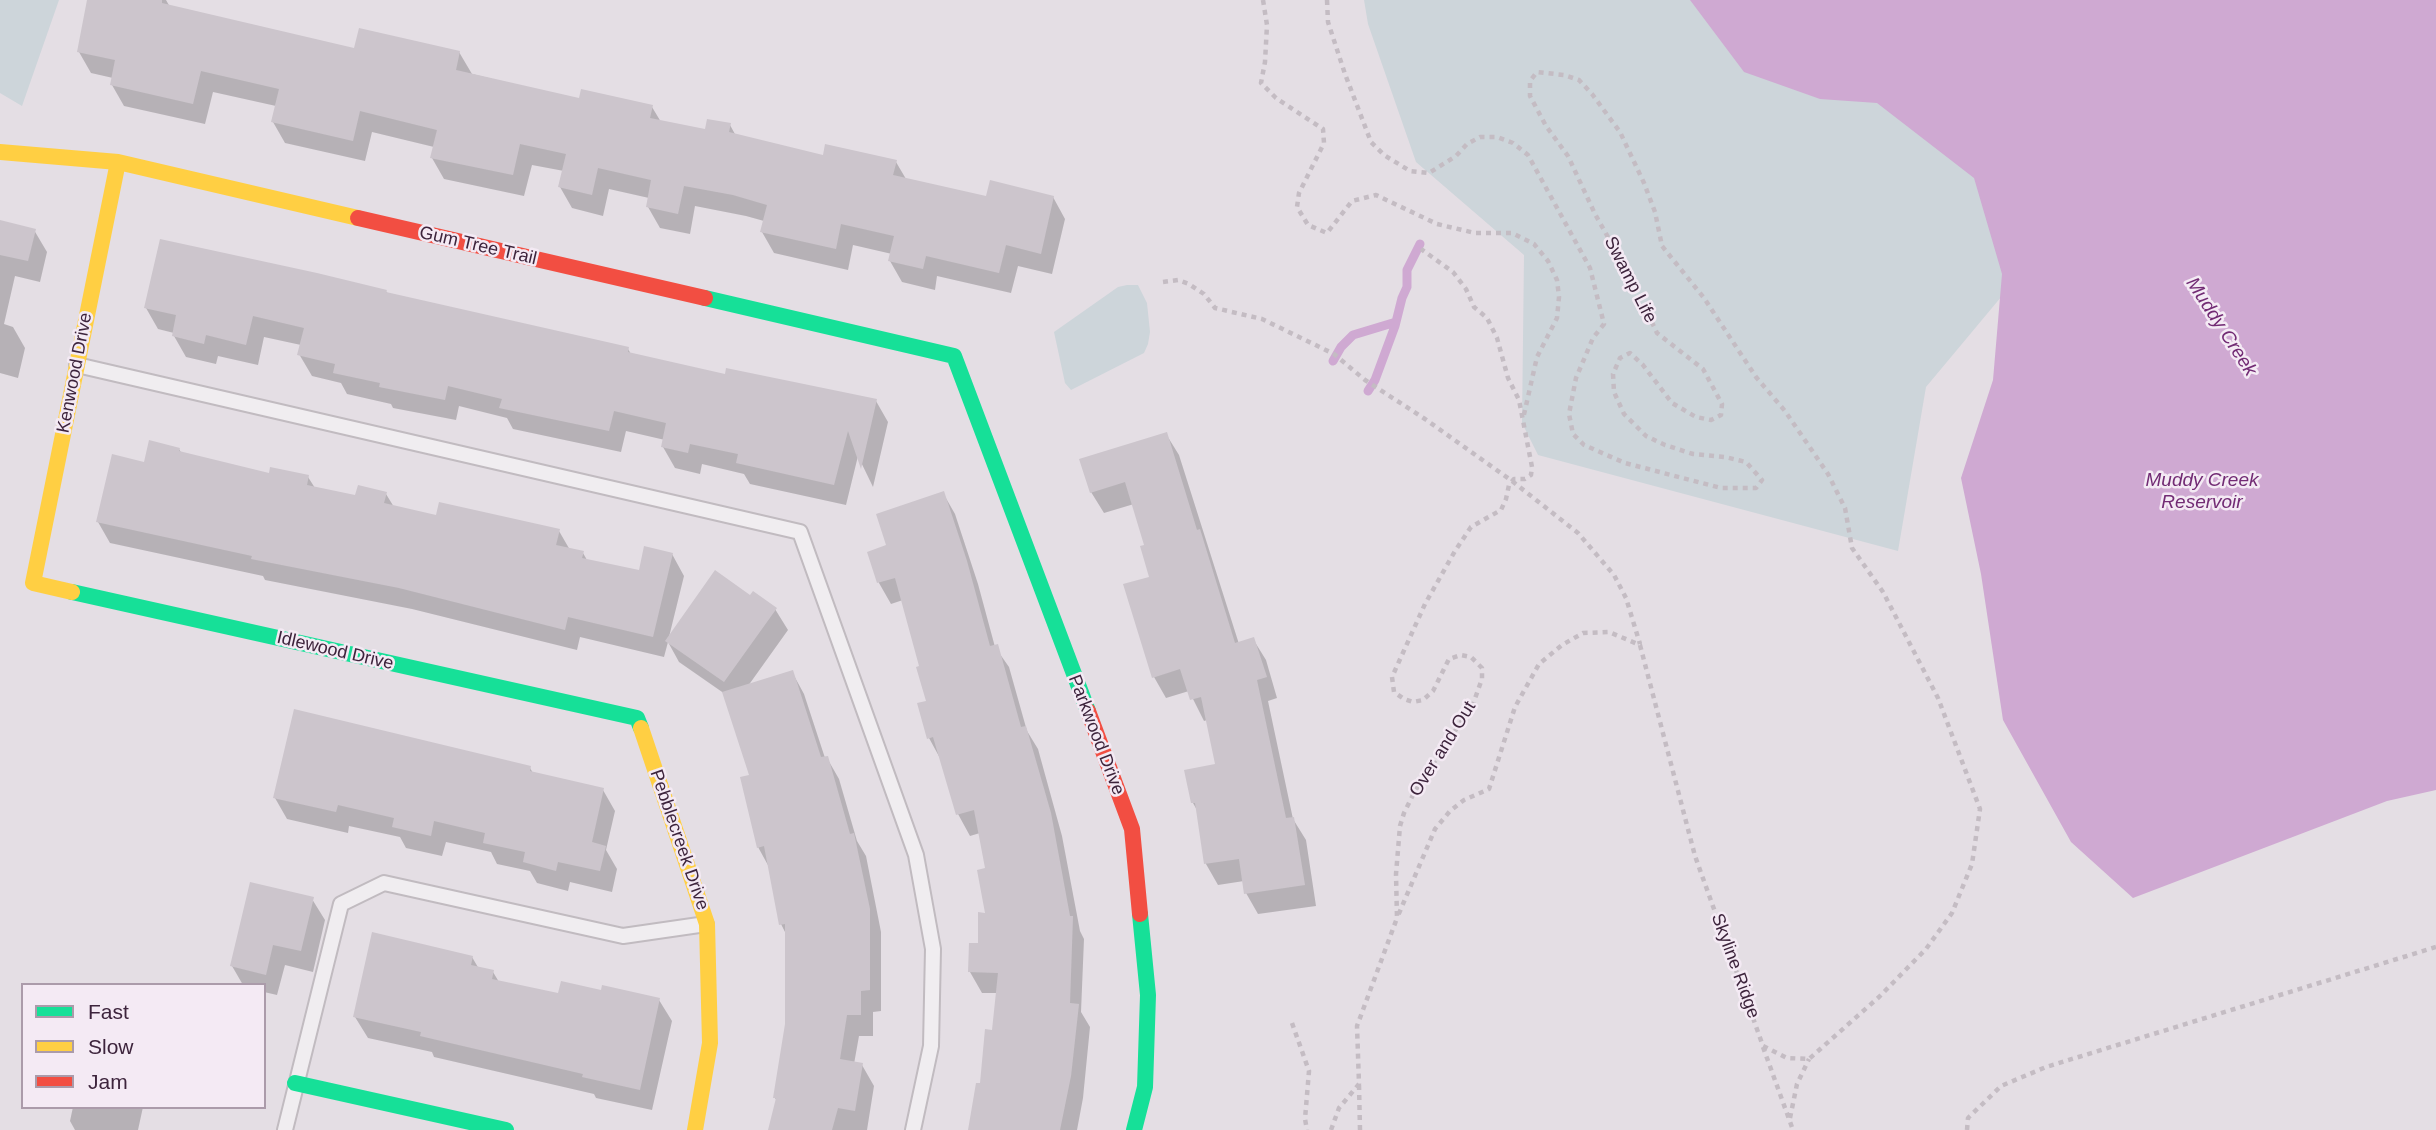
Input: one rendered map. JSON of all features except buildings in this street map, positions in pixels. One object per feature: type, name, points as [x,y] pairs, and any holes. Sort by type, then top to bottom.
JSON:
[{"type":"street","name":"Gum Tree Trail","points":[[0,152],[118,162],[954,356]]},
{"type":"street","name":"Kenwood Drive","points":[[33,583],[118,162]]},
{"type":"street","name":"Parkwood Drive","points":[[954,356],[1132,829],[1148,995],[1145,1087],[1134,1130]]},
{"type":"street","name":"Idlewood Drive","points":[[33,583],[637,718]]},
{"type":"street","name":"Pebblecreek Drive","points":[[637,718],[708,924],[710,1043],[695,1130]]},
{"type":"street","points":[[295,1083],[506,1130]]},
{"type":"lane","points":[[77,365],[800,532],[916,855],[933,962],[931,1046],[913,1130]]},
{"type":"lane","points":[[285,1130],[341,904],[384,883],[623,936],[708,924]]},
{"type":"path","points":[[1263,0],[1267,25],[1261,83],[1276,98],[1323,129],[1324,143],[1298,193],[1297,207],[1308,225],[1326,233],[1352,201],[1376,195],[1437,224],[1475,233],[1512,233],[1534,244],[1548,261],[1557,281],[1557,318],[1537,357],[1522,423]]},
{"type":"path","name":"Swamp Life","points":[[1327,0],[1328,22],[1345,74],[1371,142],[1384,155],[1410,171],[1429,173],[1457,156],[1467,144],[1480,138],[1497,137],[1528,155],[1590,268],[1604,324],[1593,338],[1576,378],[1569,414],[1573,433],[1584,445],[1625,463],[1721,488],[1756,488],[1762,480],[1746,462],[1693,453],[1646,436],[1624,414],[1614,392],[1612,374],[1620,358],[1630,353],[1672,402],[1696,417],[1711,420],[1721,415],[1723,404],[1703,369],[1657,333],[1631,278],[1595,214],[1569,156],[1546,126],[1530,96],[1530,81],[1538,72],[1579,80],[1620,132],[1655,212],[1662,247],[1704,298],[1756,377],[1786,411],[1828,474],[1845,508],[1852,548],[1883,592],[1938,698],[1980,810],[1972,864],[1952,913],[1926,949],[1809,1059]]},
{"type":"path","points":[[1421,249],[1453,272],[1466,289],[1474,307],[1487,318],[1497,338],[1508,378],[1519,400],[1522,423]]},
{"type":"path","name":"Skyline Ridge","points":[[1163,282],[1178,280],[1189,284],[1204,294],[1215,308],[1262,318],[1337,356],[1365,380],[1512,481],[1578,533],[1614,575],[1626,598],[1640,645],[1695,856],[1793,1130]]},
{"type":"path","name":"Over and Out","points":[[1360,1130],[1357,1026],[1397,918],[1396,874],[1400,826],[1415,791],[1473,704],[1482,679],[1482,668],[1471,657],[1461,655],[1449,659],[1433,691],[1423,700],[1413,702],[1394,692],[1392,677],[1425,604],[1471,527],[1500,510],[1506,499],[1508,485],[1512,481],[1531,475],[1532,467],[1522,423]]},
{"type":"path","points":[[1397,918],[1435,829],[1464,800],[1489,789],[1515,707],[1539,664],[1562,645],[1583,633],[1609,632],[1640,645]]},
{"type":"path","points":[[1967,1130],[1968,1118],[2001,1086],[2046,1067],[2436,947]]},
{"type":"path","points":[[1292,1023],[1309,1071],[1307,1130]]},
{"type":"path","points":[[1763,1046],[1787,1058],[1809,1059],[1797,1084],[1790,1120]]},
{"type":"path","points":[[1331,1130],[1339,1108],[1359,1084]]},
{"type":"shaded area","points":[[0,0],[59,0],[22,106],[0,93]]},
{"type":"shaded area","points":[[1364,0],[2249,0],[1926,387],[1898,551],[1538,455],[1522,423],[1524,255],[1416,162],[1368,24]]},
{"type":"shaded area","points":[[1138,285],[1147,303],[1150,332],[1144,353],[1071,390],[1065,383],[1054,332],[1118,287]]},
{"type":"water","name":"Muddy Creek Reservoir","points":[[1690,0],[2436,0],[2436,790],[2387,801],[2133,898],[2071,842],[2003,720],[1981,574],[1961,478],[1993,380],[2002,274],[1974,178],[1877,103],[1820,99],[1744,72]]},
{"type":"waterway","points":[[1368,391],[1375,380],[1395,326],[1407,287],[1407,270],[1420,244]]},
{"type":"waterway","points":[[1333,361],[1341,347],[1353,335],[1396,322]]},
{"type":"traffic: fast","points":[[705,298],[954,356],[1088,711]]},
{"type":"traffic: fast","points":[[72,592],[637,718],[641,728]]},
{"type":"traffic: fast","points":[[1134,1130],[1145,1087],[1148,995],[1140,914]]},
{"type":"traffic: fast","points":[[295,1083],[506,1130]]},
{"type":"traffic: slow","points":[[0,152],[118,162],[358,218]]},
{"type":"traffic: slow","points":[[72,592],[33,583],[118,162]]},
{"type":"traffic: slow","points":[[641,728],[707,924],[710,1043],[695,1130]]},
{"type":"traffic: jam","points":[[358,218],[705,298]]},
{"type":"traffic: jam","points":[[1088,711],[1132,829],[1140,914]]},
{"type":"water label","name":"Muddy Creek","points":[[2221,327]]}]
